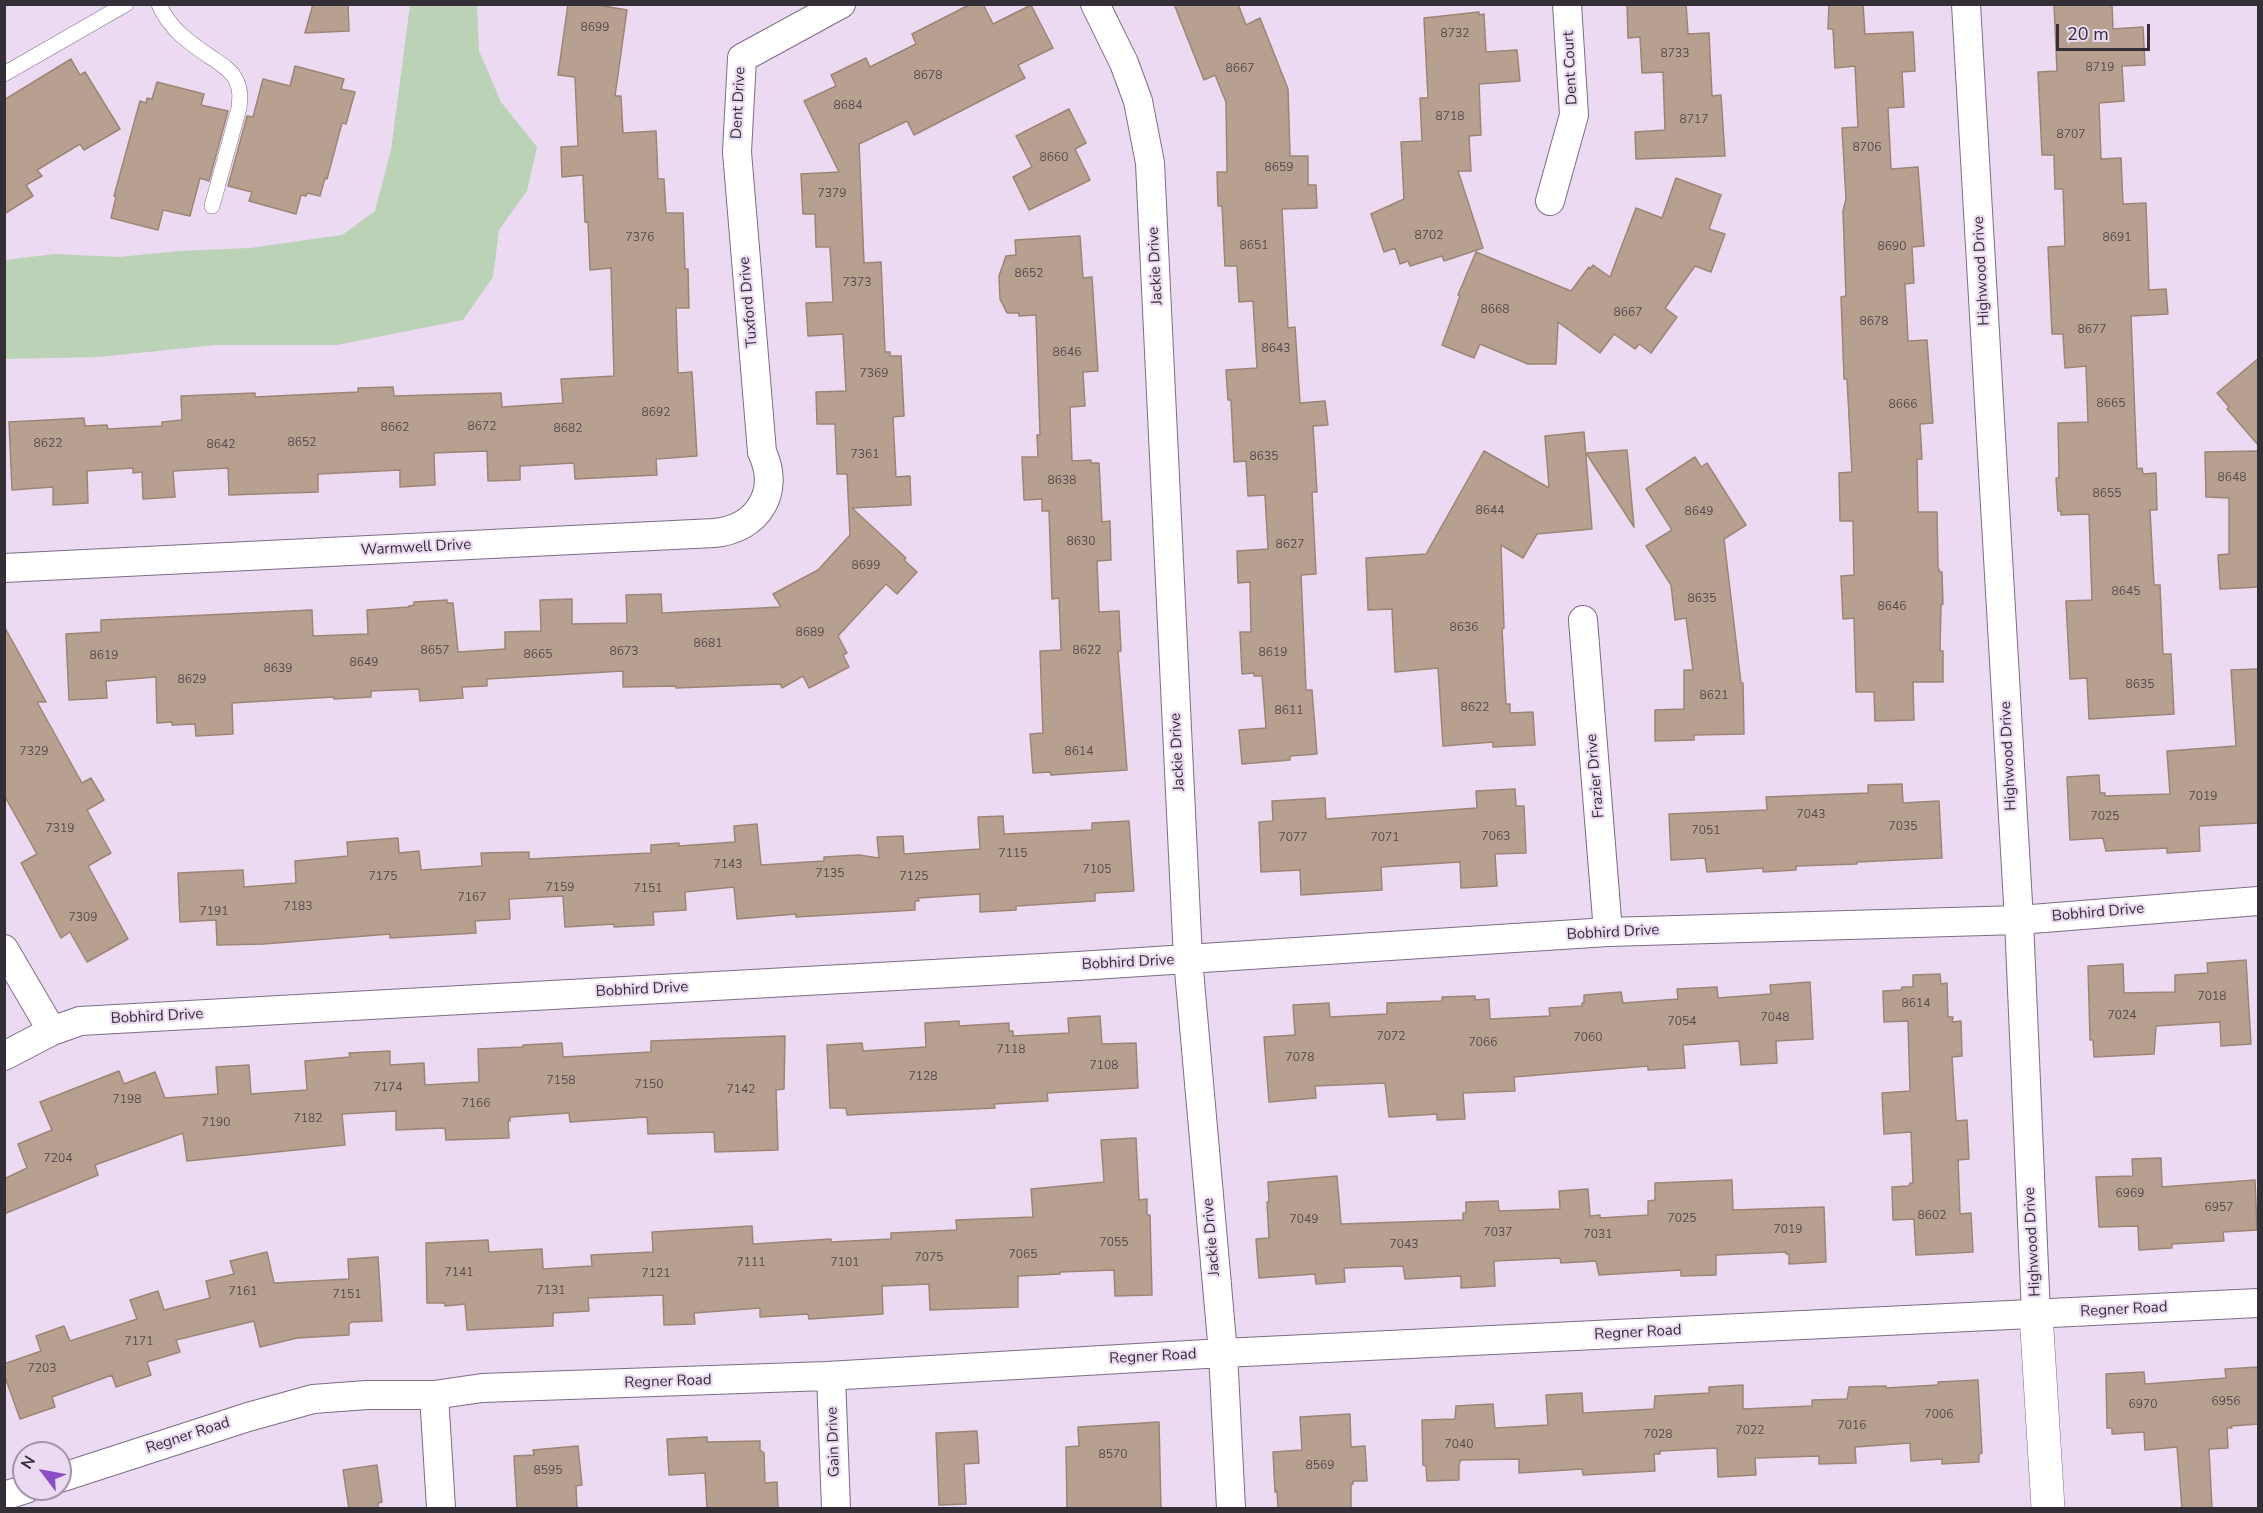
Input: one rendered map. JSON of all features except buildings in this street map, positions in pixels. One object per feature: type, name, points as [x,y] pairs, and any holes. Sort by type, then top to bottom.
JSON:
[{"type":"street","name":"Dent Drive","points":[[737,152],[742,58],[841,4]]},
{"type":"street","name":"Jackie Drive","points":[[1095,4],[1124,63],[1138,101],[1150,163],[1188,959],[1223,1353],[1231,1509]]},
{"type":"street","name":"Dent Court","points":[[1550,201],[1574,115],[1567,4]]},
{"type":"street","name":"Highwood Drive","points":[[1966,4],[2019,920],[2036,1314],[2048,1509]]},
{"type":"street","name":"Tuxford Drive","points":[[737,152],[762,452]]},
{"type":"street","name":"Warmwell Drive","points":[[4,568],[727,531],[750,520],[765,499],[769,475],[762,452]]},
{"type":"street","name":"Frazier Drive","points":[[1583,620],[1608,932]]},
{"type":"street","name":"Bobhird Drive","points":[[4,1056],[52,1031],[80,1021],[1188,959],[1608,932],[2019,920],[2259,901]]},
{"type":"street","points":[[4,949],[52,1031]]},
{"type":"street","name":"Regner Road","points":[[72,1474],[248,1417],[313,1399],[367,1395],[434,1395],[482,1388],[831,1376],[1223,1353],[2259,1303]]},
{"type":"street","name":"Gain Drive","points":[[831,1376],[836,1509]]},
{"type":"street","points":[[434,1395],[441,1509]]},
{"type":"lane","points":[[4,74],[126,4]]},
{"type":"lane","points":[[159,4],[164,16],[178,33],[225,67],[236,78],[241,92],[239,108],[212,206]]},
{"type":"green space","points":[[410,5],[477,5],[479,51],[501,102],[537,147],[527,191],[499,230],[493,277],[463,320],[337,345],[215,345],[99,357],[5,359],[5,260],[54,254],[119,257],[179,251],[250,248],[342,235],[375,211],[391,150]]}]
